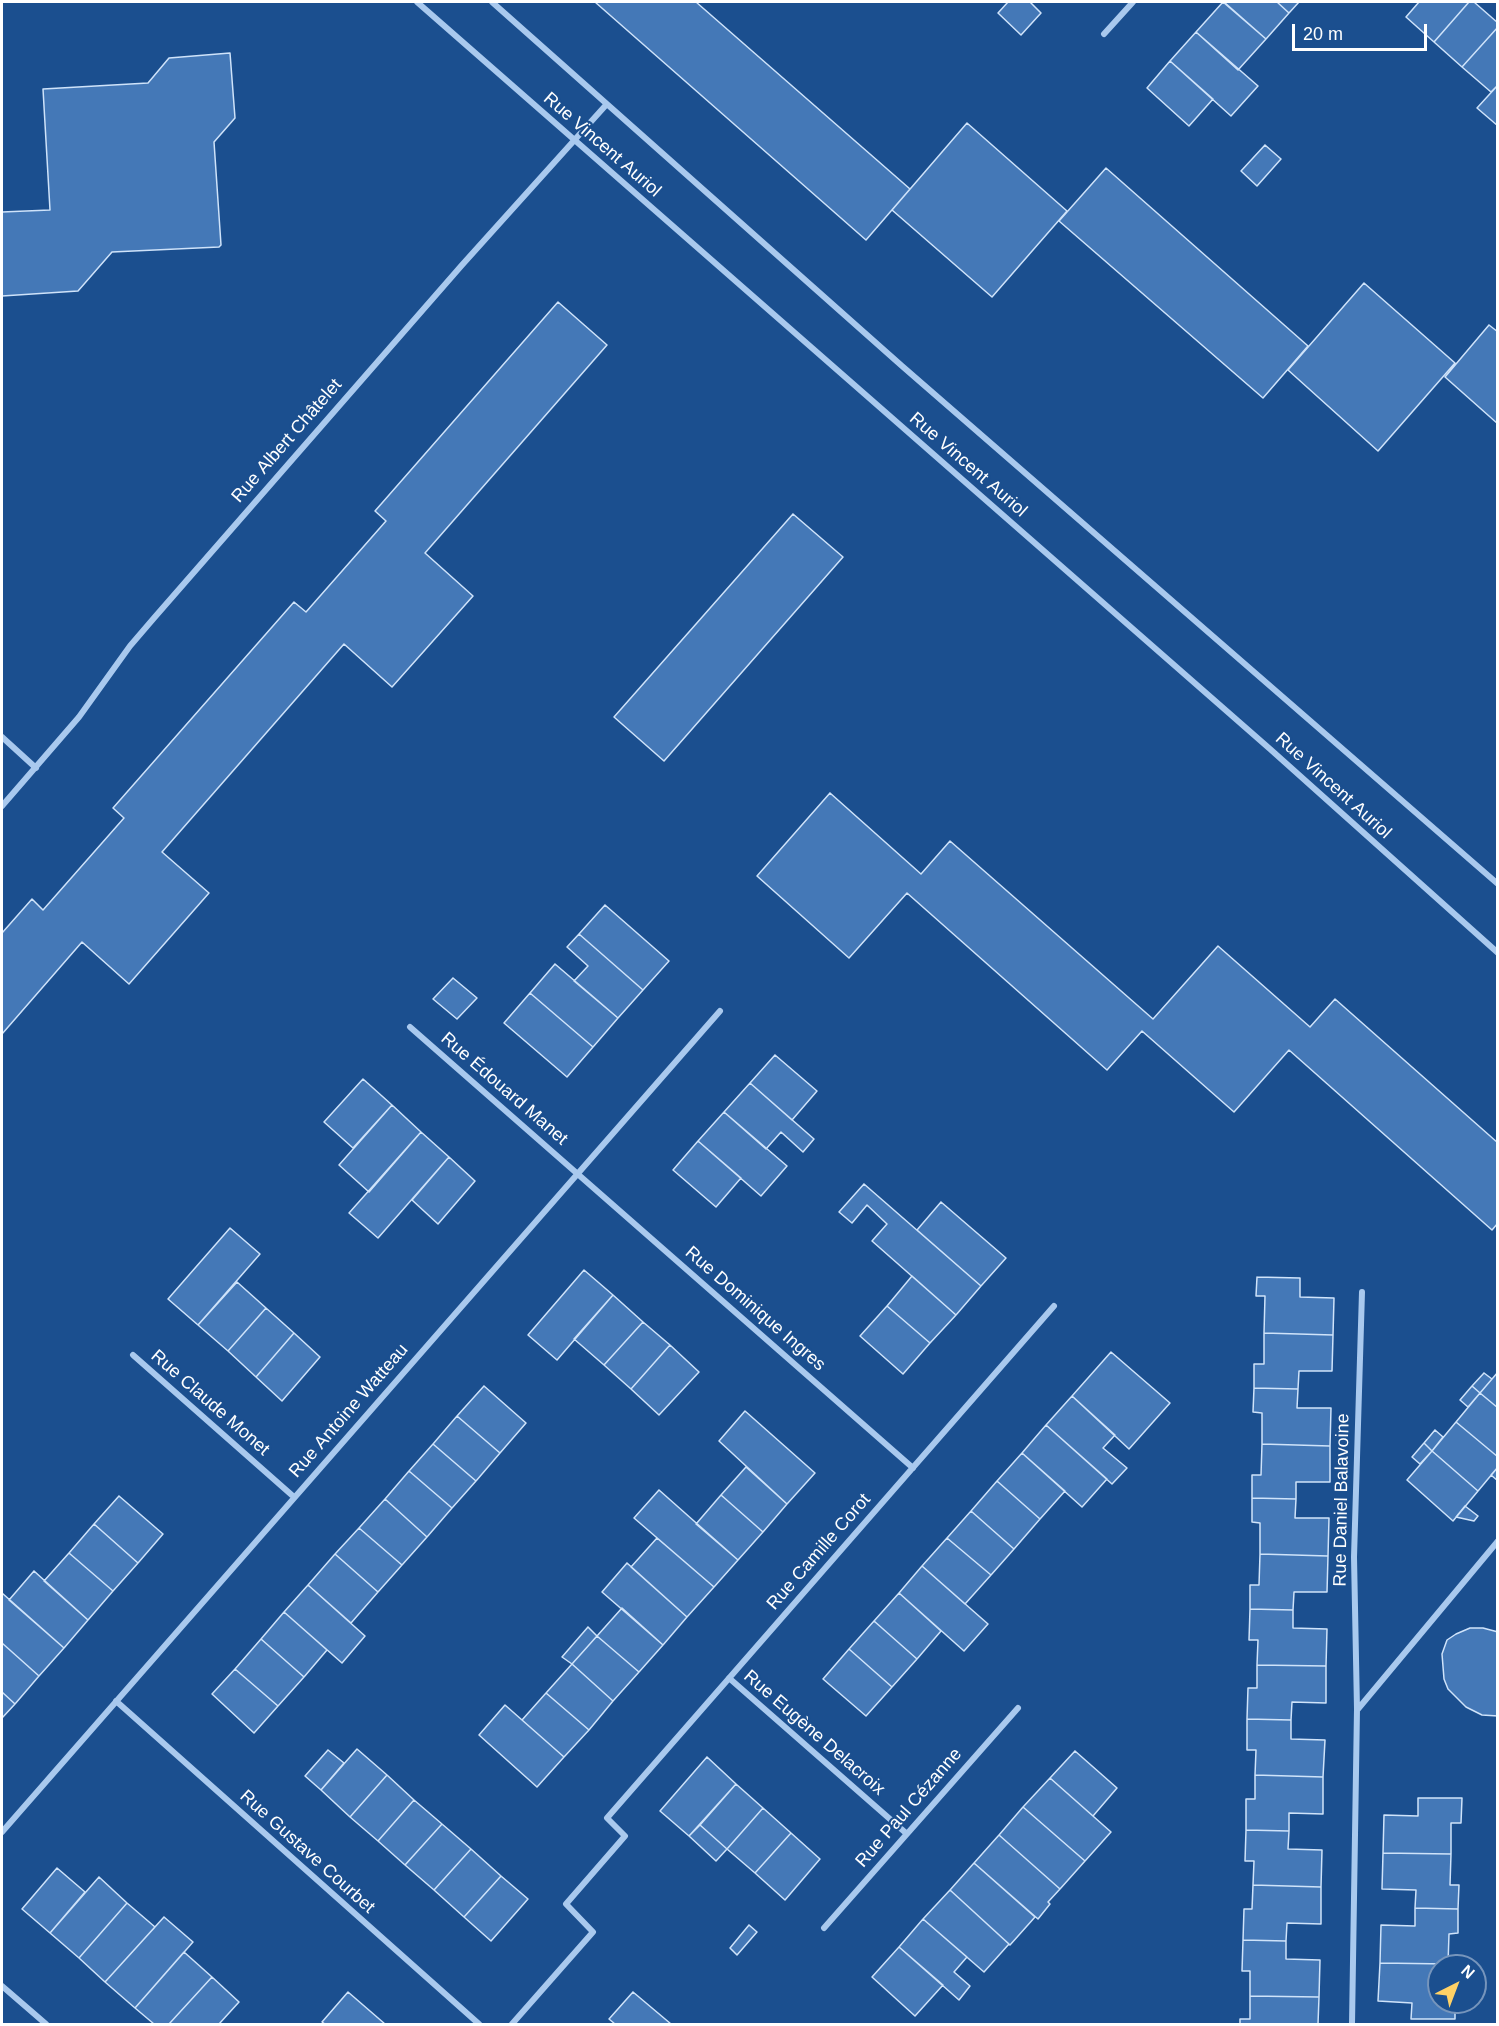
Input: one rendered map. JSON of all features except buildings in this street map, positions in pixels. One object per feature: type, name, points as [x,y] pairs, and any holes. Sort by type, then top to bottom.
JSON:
[{"type":"street","name":"Rue Vincent Auriol","points":[[417,2],[1270,749],[1497,954]]},
{"type":"street","name":"Rue Vincent Auriol","points":[[492,2],[928,389],[1497,885]]},
{"type":"street","points":[[1104,34],[1133,2]]},
{"type":"street","name":"Rue Albert Châtelet","points":[[2,806],[79,717],[153,618],[417,316],[606,105]]},
{"type":"street","points":[[2,737],[36,768]]},
{"type":"street","name":"Rue Antoine Watteau","points":[[2,1832],[720,1011]]},
{"type":"street","name":"Rue Édouard Manet","points":[[410,1027],[578,1173]]},
{"type":"street","name":"Rue Dominique Ingres","points":[[578,1173],[913,1468]]},
{"type":"street","name":"Rue Daniel Balavoine","points":[[1352,2025],[1357,1709],[1354,1557],[1362,1292]]},
{"type":"street","name":"Rue Camille Corot","points":[[512,2025],[593,1932],[566,1904],[626,1836],[607,1818],[1054,1306]]},
{"type":"street","name":"Rue Claude Monet","points":[[133,1355],[294,1497]]},
{"type":"street","points":[[1357,1709],[1497,1541]]},
{"type":"street","name":"Rue Eugène Delacroix","points":[[729,1678],[907,1834]]},
{"type":"street","name":"Rue Gustave Courbet","points":[[116,1701],[478,2025]]},
{"type":"street","name":"Rue Paul Cézanne","points":[[824,1928],[1018,1708]]},
{"type":"street","points":[[2,1986],[46,2025]]}]
